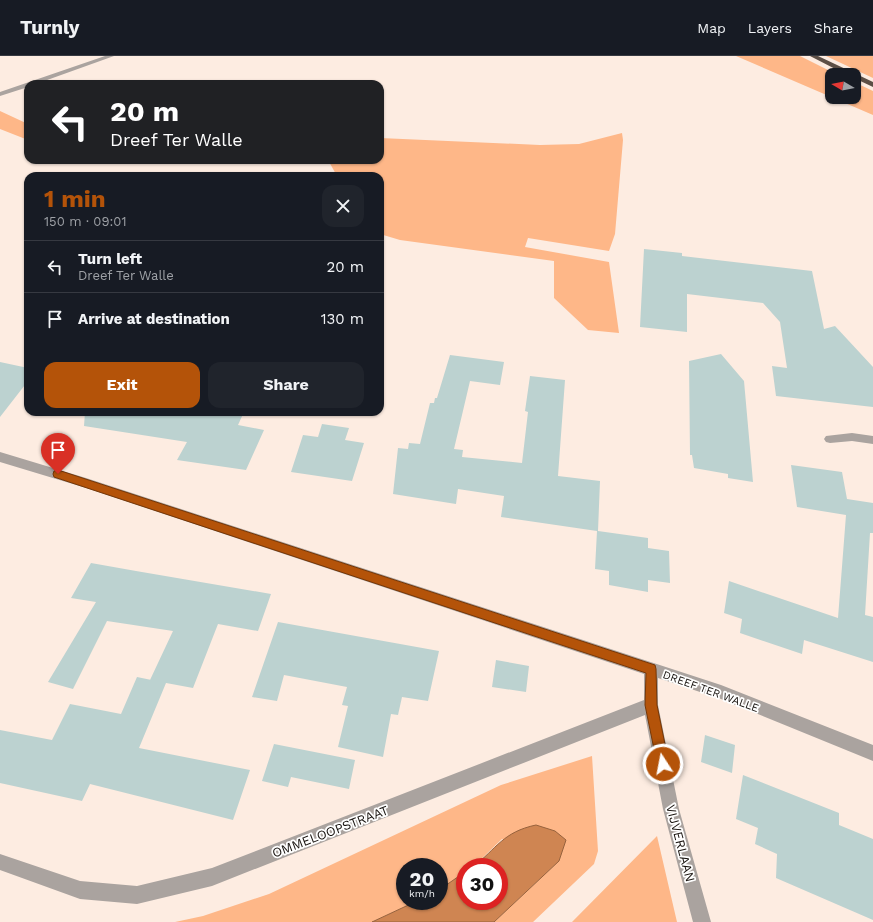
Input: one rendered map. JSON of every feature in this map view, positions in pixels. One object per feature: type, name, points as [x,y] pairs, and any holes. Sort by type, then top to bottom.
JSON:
[{"type":"highway","points":[[812,56],[838,68]]},
{"type":"highway","points":[[861,79],[873,85]]},
{"type":"street","points":[[41,80],[111,56]]},
{"type":"street","points":[[0,94],[24,86]]},
{"type":"street","points":[[830,439],[852,437],[873,440]]},
{"type":"street","name":"DREEF TER WALLE","points":[[0,457],[86,483],[721,692],[873,753]]},
{"type":"street","name":"VIJVERLAAN","points":[[651,669],[651,705],[671,809],[702,922]]},
{"type":"street","name":"OMMELOOPSTRAAT","points":[[0,862],[80,890],[138,895],[204,879],[651,705]]},
{"type":"shaded area","points":[[736,56],[800,56],[825,68],[825,94]]},
{"type":"shaded area","points":[[826,56],[873,56],[873,78],[861,72],[861,68],[852,68]]},
{"type":"shaded area","points":[[861,85],[873,91],[873,115],[847,104],[861,104]]},
{"type":"shaded area","points":[[0,111],[24,122],[24,138],[0,129]]},
{"type":"shaded area","points":[[622,133],[623,140],[615,234],[609,251],[528,238],[525,247],[609,262],[619,333],[588,330],[554,298],[554,261],[400,240],[384,235],[384,172],[335,172],[330,164],[384,164],[384,138],[540,145],[579,144]]},
{"type":"shaded area","points":[[592,756],[598,851],[594,864],[533,922],[494,922],[559,861],[502,839],[482,858],[456,858],[456,878],[448,884],[448,858],[396,858],[396,910],[398,910],[372,922],[175,922],[203,916],[269,894],[501,785]]},
{"type":"shaded area","points":[[536,825],[555,831],[566,840],[559,861],[508,909],[508,858],[483,858],[508,836],[525,828]]},
{"type":"shaded area","points":[[657,836],[677,922],[572,922]]},
{"type":"shaded area","points":[[456,878],[456,910],[507,910],[494,922],[372,922],[398,910],[448,910],[448,884]]},
{"type":"building","points":[[644,249],[682,253],[682,256],[812,271],[824,329],[835,326],[873,367],[873,407],[776,396],[772,366],[787,368],[780,322],[763,303],[687,294],[687,332],[640,327]]},
{"type":"building","points":[[721,354],[744,381],[753,482],[728,478],[728,474],[694,468],[692,455],[690,455],[689,361]]},
{"type":"building","points":[[450,355],[504,362],[500,385],[470,381],[454,449],[463,450],[462,457],[522,463],[528,412],[525,411],[530,376],[565,380],[558,476],[600,481],[598,531],[648,538],[648,548],[669,551],[670,583],[648,580],[648,592],[609,585],[609,571],[595,569],[597,531],[501,517],[504,496],[458,489],[456,504],[393,494],[398,448],[408,449],[409,443],[420,444],[430,403],[434,403],[435,398],[437,398]]},
{"type":"building","points":[[0,362],[24,367],[24,386],[0,417]]},
{"type":"building","points":[[85,416],[242,416],[238,425],[264,430],[246,470],[177,460],[187,442],[84,426]]},
{"type":"building","points":[[322,424],[349,428],[345,440],[364,443],[352,481],[291,472],[303,435],[318,437]]},
{"type":"building","points":[[791,465],[842,472],[847,499],[873,503],[873,533],[870,533],[865,615],[873,617],[873,662],[804,640],[802,654],[740,633],[742,619],[724,613],[729,581],[838,618],[846,515],[797,507]]},
{"type":"building","points":[[91,563],[271,594],[258,631],[218,624],[193,688],[150,680],[173,631],[107,621],[73,689],[48,682],[96,602],[71,598]]},
{"type":"building","points":[[278,622],[439,651],[428,701],[402,697],[398,715],[391,714],[383,757],[338,747],[348,706],[342,705],[347,687],[284,675],[277,701],[252,697]]},
{"type":"building","points":[[496,660],[529,666],[526,692],[492,687]]},
{"type":"building","points":[[137,677],[166,683],[139,748],[250,770],[233,820],[90,784],[82,801],[0,783],[0,730],[52,740],[70,704],[121,714]]},
{"type":"building","points":[[705,735],[735,745],[732,773],[701,762]]},
{"type":"building","points":[[274,744],[355,760],[349,789],[291,777],[288,787],[262,781]]},
{"type":"building","points":[[743,775],[839,813],[839,825],[873,839],[873,920],[776,878],[777,854],[755,844],[758,828],[736,819]]},
{"type":"route","points":[[58,474],[651,669],[651,705],[663,764]]}]
